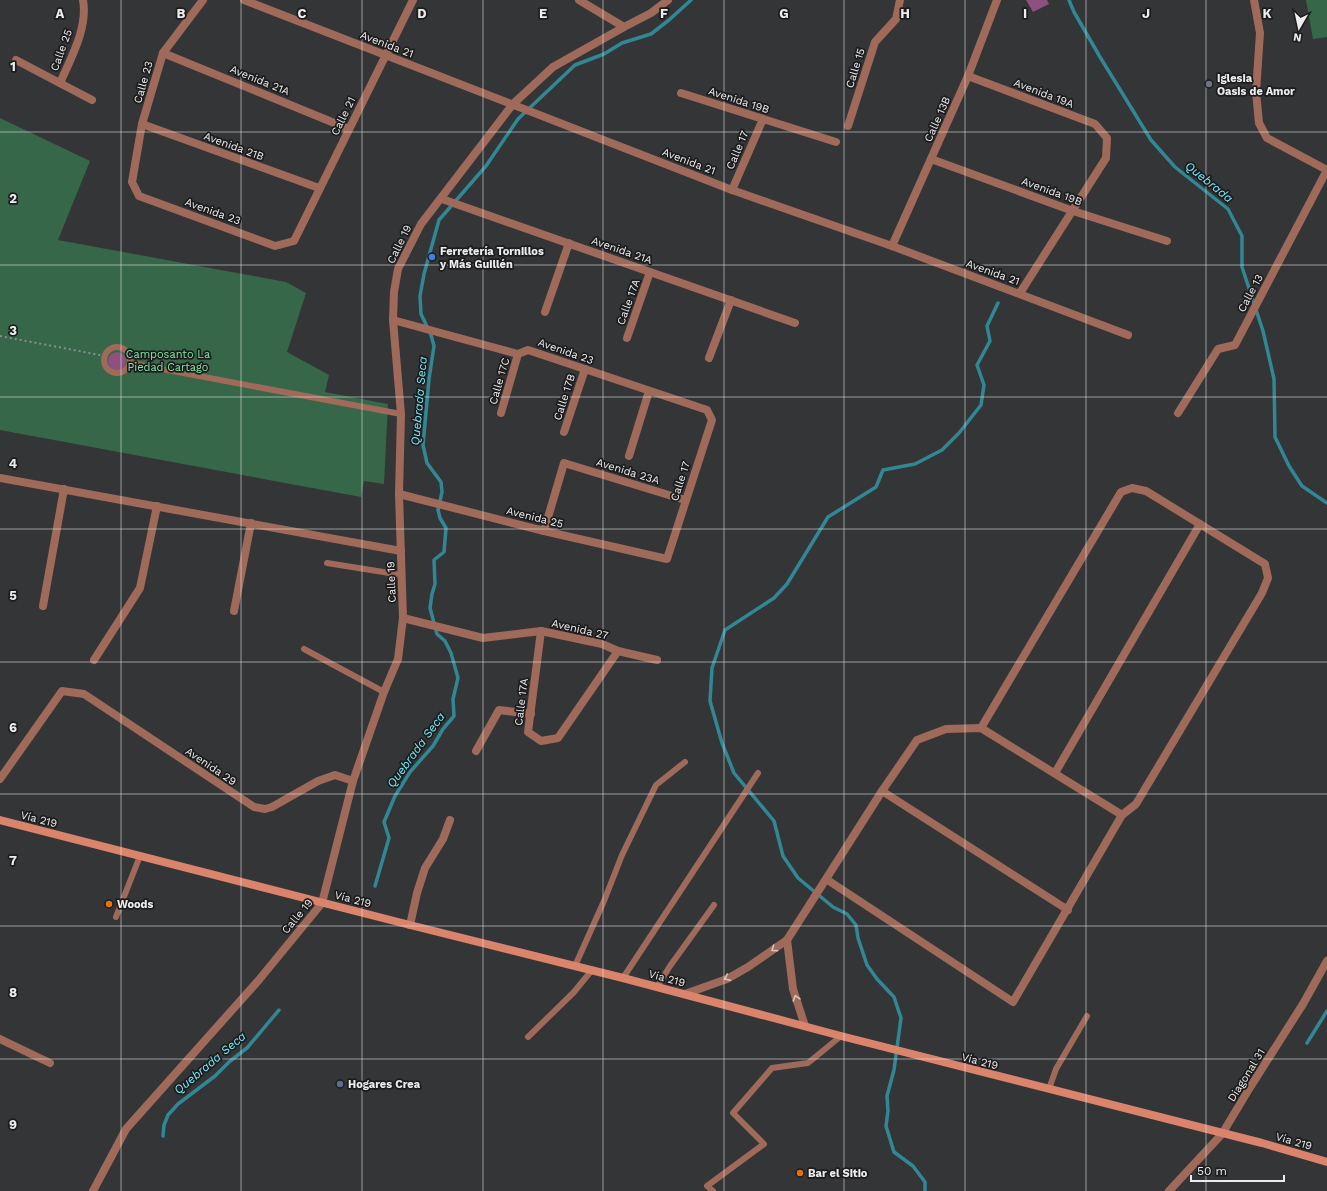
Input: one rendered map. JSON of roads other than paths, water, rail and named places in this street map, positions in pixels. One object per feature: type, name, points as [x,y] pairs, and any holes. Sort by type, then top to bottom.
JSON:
[{"type":"main road","name":"Vía 219","points":[[0,820],[322,903],[592,970],[1048,1090],[1262,1143],[1327,1162]]},
{"type":"street","name":"Calle 25","points":[[60,83],[78,40],[84,10],[83,0]]},
{"type":"street","name":"Calle 23","points":[[132,182],[142,124],[163,53],[203,0]]},
{"type":"street","name":"Avenida 21","points":[[244,0],[732,190],[892,246],[1128,335]]},
{"type":"street","name":"Calle 21","points":[[294,241],[413,0]]},
{"type":"street","points":[[579,0],[624,27]]},
{"type":"street","name":"Calle 19","points":[[96,1190],[126,1129],[258,981],[322,903],[353,781],[384,692],[398,659],[403,618],[399,494],[401,414],[393,320],[394,292],[398,269],[421,224],[442,199],[513,104],[553,67],[624,27],[651,14],[668,0]]},
{"type":"street","name":"Calle 15","points":[[848,126],[875,42],[896,19],[900,0]]},
{"type":"street","name":"Calle 13B","points":[[892,246],[968,76],[998,0]]},
{"type":"street","points":[[1254,0],[1260,33],[1256,92],[1259,123],[1267,138],[1327,170]]},
{"type":"street","name":"Avenida 21A","points":[[163,53],[349,128]]},
{"type":"street","points":[[16,60],[92,100]]},
{"type":"street","name":"Avenida 19A","points":[[968,76],[1095,124],[1107,138],[1106,158],[1073,211]]},
{"type":"street","name":"Avenida 19B","points":[[681,93],[836,142]]},
{"type":"street","name":"Calle 17","points":[[732,190],[763,119]]},
{"type":"street","name":"Avenida 21B","points":[[142,124],[319,188]]},
{"type":"street","name":"Avenida 19B","points":[[931,159],[1073,211],[1168,241]]},
{"type":"street","name":"Calle 13","points":[[1178,413],[1218,348],[1235,344],[1327,170]]},
{"type":"street","name":"Avenida 23","points":[[132,182],[139,196],[275,246],[294,241]]},
{"type":"street","name":"Avenida 21A","points":[[442,199],[795,323]]},
{"type":"street","points":[[1020,293],[1073,211]]},
{"type":"street","points":[[545,312],[569,243]]},
{"type":"street","name":"Calle 17A","points":[[627,338],[650,272]]},
{"type":"street","points":[[709,358],[732,300]]},
{"type":"street","name":"Avenida 23","points":[[393,320],[518,354],[528,350],[707,410]]},
{"type":"street","name":"Calle 17C","points":[[501,413],[518,354]]},
{"type":"street","name":"Calle 17B","points":[[564,432],[584,369]]},
{"type":"street","points":[[629,456],[649,390]]},
{"type":"street","name":"Calle 17","points":[[667,559],[712,420],[707,410]]},
{"type":"street","name":"Avenida 23A","points":[[544,531],[564,463],[685,500]]},
{"type":"street","points":[[0,478],[401,551]]},
{"type":"street","points":[[826,879],[1013,1002],[1122,815],[1136,804],[1262,593],[1268,578],[1265,564],[1146,491],[1132,488],[1121,492],[981,728]]},
{"type":"street","points":[[43,606],[64,489]]},
{"type":"street","name":"Avenida 25","points":[[399,494],[544,531],[667,559]]},
{"type":"street","points":[[94,660],[140,588],[157,506]]},
{"type":"street","points":[[234,611],[250,523]]},
{"type":"street","points":[[1055,773],[1200,524]]},
{"type":"street","name":"Avenida 27","points":[[403,618],[483,638],[541,631],[602,644],[618,651],[657,660]]},
{"type":"street","name":"Calle 17A","points":[[541,631],[528,732],[541,741],[558,738],[618,651]]},
{"type":"street","name":"Avenida 29","points":[[0,779],[62,691],[84,694],[254,807],[265,809],[272,807],[318,781],[335,775],[353,781]]},
{"type":"street","points":[[476,750],[499,710],[530,714]]},
{"type":"street","points":[[685,994],[727,979],[748,967],[787,940],[882,791],[917,740],[946,729],[981,728],[1122,815]]},
{"type":"street","points":[[882,791],[1068,910]]},
{"type":"street","points":[[410,925],[417,893],[425,868],[443,839],[450,820]]},
{"type":"street","points":[[787,940],[793,989],[805,1026]]},
{"type":"street","name":"Diagonal 31","points":[[1169,1191],[1222,1134],[1303,1004],[1327,961]]},
{"type":"street","points":[[0,1039],[50,1063]]},
{"type":"lane","points":[[119,348],[123,349],[129,355],[130,363],[121,373],[112,373],[104,363],[105,356],[111,349],[119,348]]},
{"type":"lane","points":[[130,363],[401,414]]},
{"type":"lane","points":[[327,563],[402,574]]},
{"type":"lane","points":[[304,649],[384,692]]},
{"type":"lane","points":[[575,966],[604,901],[622,855],[656,784],[685,762]]},
{"type":"lane","points":[[623,978],[758,773]]},
{"type":"lane","points":[[116,917],[140,856]]},
{"type":"lane","points":[[657,988],[670,966],[714,905]]},
{"type":"lane","points":[[528,1037],[574,992],[592,970]]},
{"type":"lane","points":[[1048,1090],[1056,1069],[1087,1016]]},
{"type":"lane","points":[[713,1191],[707,1186],[764,1144],[733,1113],[772,1068],[808,1063],[841,1036]]},
{"type":"waterway","name":"Quebrada Seca","points":[[375,886],[389,838],[384,822],[395,796],[410,772],[433,746],[443,729],[454,716],[453,699],[458,678],[451,653],[445,641],[437,634],[430,608],[435,584],[434,560],[444,552],[446,528],[440,518],[438,510],[442,492],[441,482],[427,463],[423,445],[429,379],[434,346],[431,335],[421,314],[420,296],[424,274],[439,220],[486,166],[518,119],[575,65],[604,54],[622,43],[651,34],[691,0]]},
{"type":"waterway","name":"Quebrada","points":[[1069,0],[1074,12],[1100,57],[1151,140],[1175,167],[1228,209],[1242,236],[1242,267],[1263,331],[1274,379],[1275,437],[1289,466],[1302,486],[1327,503]]},
{"type":"waterway","points":[[925,1191],[925,1182],[913,1166],[894,1152],[886,1126],[888,1111],[887,1096],[894,1070],[901,1018],[894,997],[877,979],[867,965],[858,938],[856,925],[847,914],[833,907],[798,878],[783,856],[774,821],[734,773],[722,743],[710,701],[712,668],[725,630],[774,598],[787,584],[828,517],[876,487],[883,470],[915,464],[942,450],[959,433],[981,405],[984,385],[977,365],[990,341],[987,326],[998,303]]},
{"type":"waterway","name":"Quebrada Seca","points":[[163,1136],[164,1125],[168,1115],[178,1104],[215,1076],[229,1062],[247,1048],[279,1010]]},
{"type":"waterway","name":"Quebrada","points":[[1307,1043],[1327,1011]]},
{"type":"place","name":"Iglesia Oasis de Amor","points":[[1209,84]]},
{"type":"place","name":"Ferretería Tornillos y Más Guillén","points":[[432,257]]},
{"type":"place","name":"Woods","points":[[109,904]]},
{"type":"place","name":"Hogares Crea","points":[[340,1084]]},
{"type":"place","name":"Bar el Sitio","points":[[800,1173]]},
{"type":"park label","name":"Camposanto La Piedad Cartago","points":[[168,360]]}]
